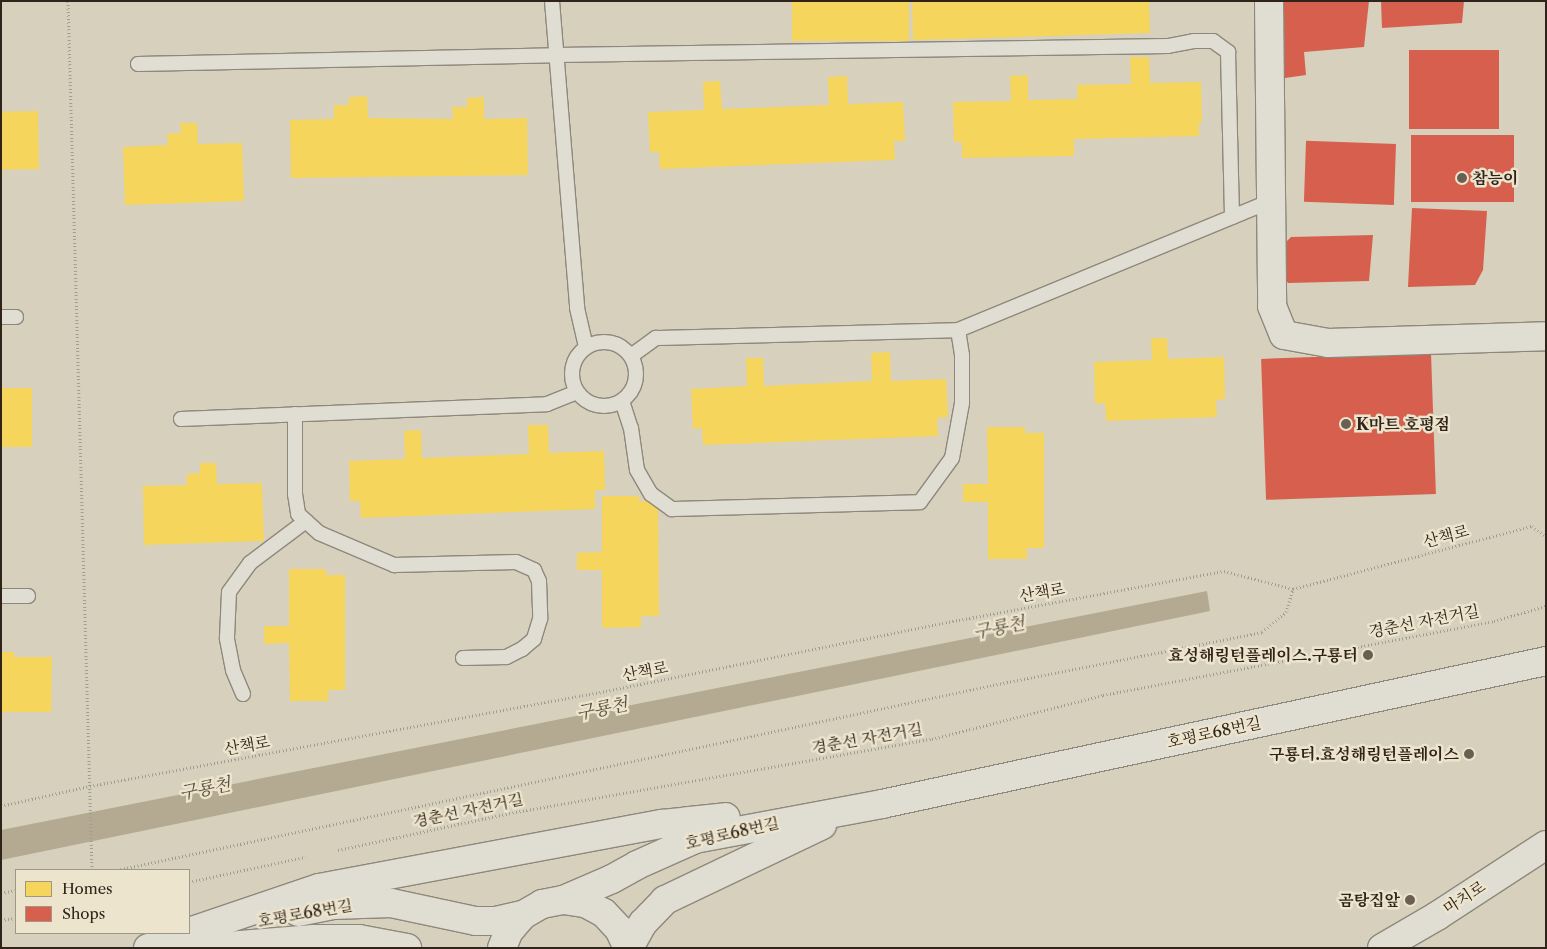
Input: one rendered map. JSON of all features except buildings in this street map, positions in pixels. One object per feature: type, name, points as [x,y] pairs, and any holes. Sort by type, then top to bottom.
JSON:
[{"type":"street","points":[[1269,1],[1269,202],[1272,306],[1284,335],[1328,343],[1546,336]]},
{"type":"street","name":"호평로68번길","points":[[564,900],[695,839],[882,804],[1546,661]]},
{"type":"street","points":[[190,932],[319,888],[652,826],[765,812],[882,804]]},
{"type":"street","name":"호평로68번길","points":[[628,948],[643,923],[665,900],[810,830],[882,804]]},
{"type":"street","name":"마치로","points":[[1382,948],[1437,916],[1546,845]]},
{"type":"street","points":[[502,948],[509,931],[523,915],[542,904],[564,900],[585,903],[604,913],[619,929],[628,948]]},
{"type":"street","name":"호평로68번길","points":[[148,948],[333,905],[391,903],[476,921],[496,921],[523,915]]},
{"type":"street","points":[[139,948],[182,934]]},
{"type":"street","name":"호평로68번길","points":[[204,948],[314,939],[359,939],[407,948]]},
{"type":"lane","points":[[552,1],[577,308],[586,347]]},
{"type":"lane","points":[[138,64],[557,55],[1168,46],[1194,41],[1214,41],[1228,52],[1232,217]]},
{"type":"lane","points":[[631,356],[656,338],[958,330],[1269,202]]},
{"type":"lane","points":[[1,317],[16,317]]},
{"type":"lane","points":[[622,402],[630,428],[637,470],[651,494],[672,509],[920,502],[952,458],[962,403],[962,355],[958,330]]},
{"type":"lane","points":[[602,341],[618,344],[631,356],[637,372],[633,389],[622,402],[606,407],[589,404],[576,392],[571,376],[574,359],[586,347],[602,341]]},
{"type":"lane","points":[[181,419],[547,404],[576,392]]},
{"type":"lane","points":[[295,414],[295,494],[298,514],[319,533],[394,565],[516,562],[534,570],[539,581],[540,619],[534,639],[522,649],[506,657],[463,658]]},
{"type":"lane","points":[[243,694],[233,670],[227,638],[229,592],[250,563],[306,521]]},
{"type":"lane","points":[[1,596],[28,596]]},
{"type":"path","points":[[68,1],[92,869]]},
{"type":"path","name":"산책로","points":[[1,806],[90,786],[596,693],[959,620],[1224,571],[1292,589],[1532,526],[1546,536]]},
{"type":"path","points":[[122,869],[983,687],[1262,632],[1286,612],[1292,589]]},
{"type":"path","name":"경춘선 자전거길","points":[[333,851],[516,812],[932,739],[1103,695],[1494,621],[1546,606]]},
{"type":"path","points":[[190,882],[314,855]]},
{"type":"path","points":[[1,893],[15,890]]},
{"type":"path","points":[[1,920],[15,918]]},
{"type":"shaded area","points":[[1207,591],[1210,611],[1,860],[1,830]]},
{"type":"place","name":"참능이","points":[[1462,178]]},
{"type":"place","name":"K마트 호평점","points":[[1346,424]]},
{"type":"place","name":"효성해링턴플레이스.구룡터","points":[[1368,655]]},
{"type":"place","name":"구룡터.효성해링턴플레이스","points":[[1469,754]]},
{"type":"place","name":"곰탕집앞","points":[[1410,900]]},
{"type":"water label","name":"구룡천","points":[[999,628]]},
{"type":"water label","name":"구룡천","points":[[602,709]]},
{"type":"water label","name":"구룡천","points":[[205,789]]}]
